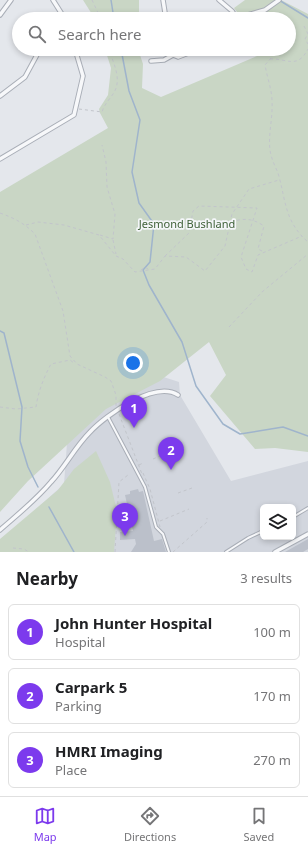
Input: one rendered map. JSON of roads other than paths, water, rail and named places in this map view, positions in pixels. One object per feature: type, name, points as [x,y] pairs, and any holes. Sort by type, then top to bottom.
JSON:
[{"type":"street","points":[[0,15],[11,0]]},
{"type":"street","points":[[53,0],[61,12]]},
{"type":"street","points":[[163,0],[165,12]]},
{"type":"street","points":[[220,0],[231,12]]},
{"type":"street","points":[[256,12],[269,8],[279,0]]},
{"type":"street","points":[[0,96],[25,77],[36,56]]},
{"type":"street","points":[[0,159],[70,119],[76,108],[83,76],[78,56]]},
{"type":"street","points":[[151,61],[164,60],[171,56]]},
{"type":"street","points":[[0,530],[52,482],[90,432],[108,417],[148,394],[172,391],[178,395]]},
{"type":"street","points":[[275,552],[308,534]]},
{"type":"lane","points":[[108,417],[145,487],[156,527],[163,534],[169,552]]},
{"type":"lane","points":[[296,515],[308,508]]},
{"type":"lane","points":[[226,552],[248,538],[260,533]]},
{"type":"waterway","points":[[111,0],[113,12]]},
{"type":"waterway","points":[[279,0],[308,18]]},
{"type":"waterway","points":[[122,56],[129,91],[140,120],[132,172],[139,203],[154,224],[150,262],[143,270],[149,285],[182,342],[196,386],[223,424],[240,434],[283,427],[308,436]]},
{"type":"waterway","points":[[0,331],[4,333],[22,407],[20,441],[28,467],[38,487]]},
{"type":"waterway","points":[[49,507],[74,552]]},
{"type":"place","name":"John Hunter Hospital","points":[[134,428]]},
{"type":"place","name":"Carpark 5","points":[[171,470]]},
{"type":"place","name":"HMRI Imaging","points":[[125,536]]},
{"type":"park label","name":"Jesmond Bushland","points":[[187,223]]}]
